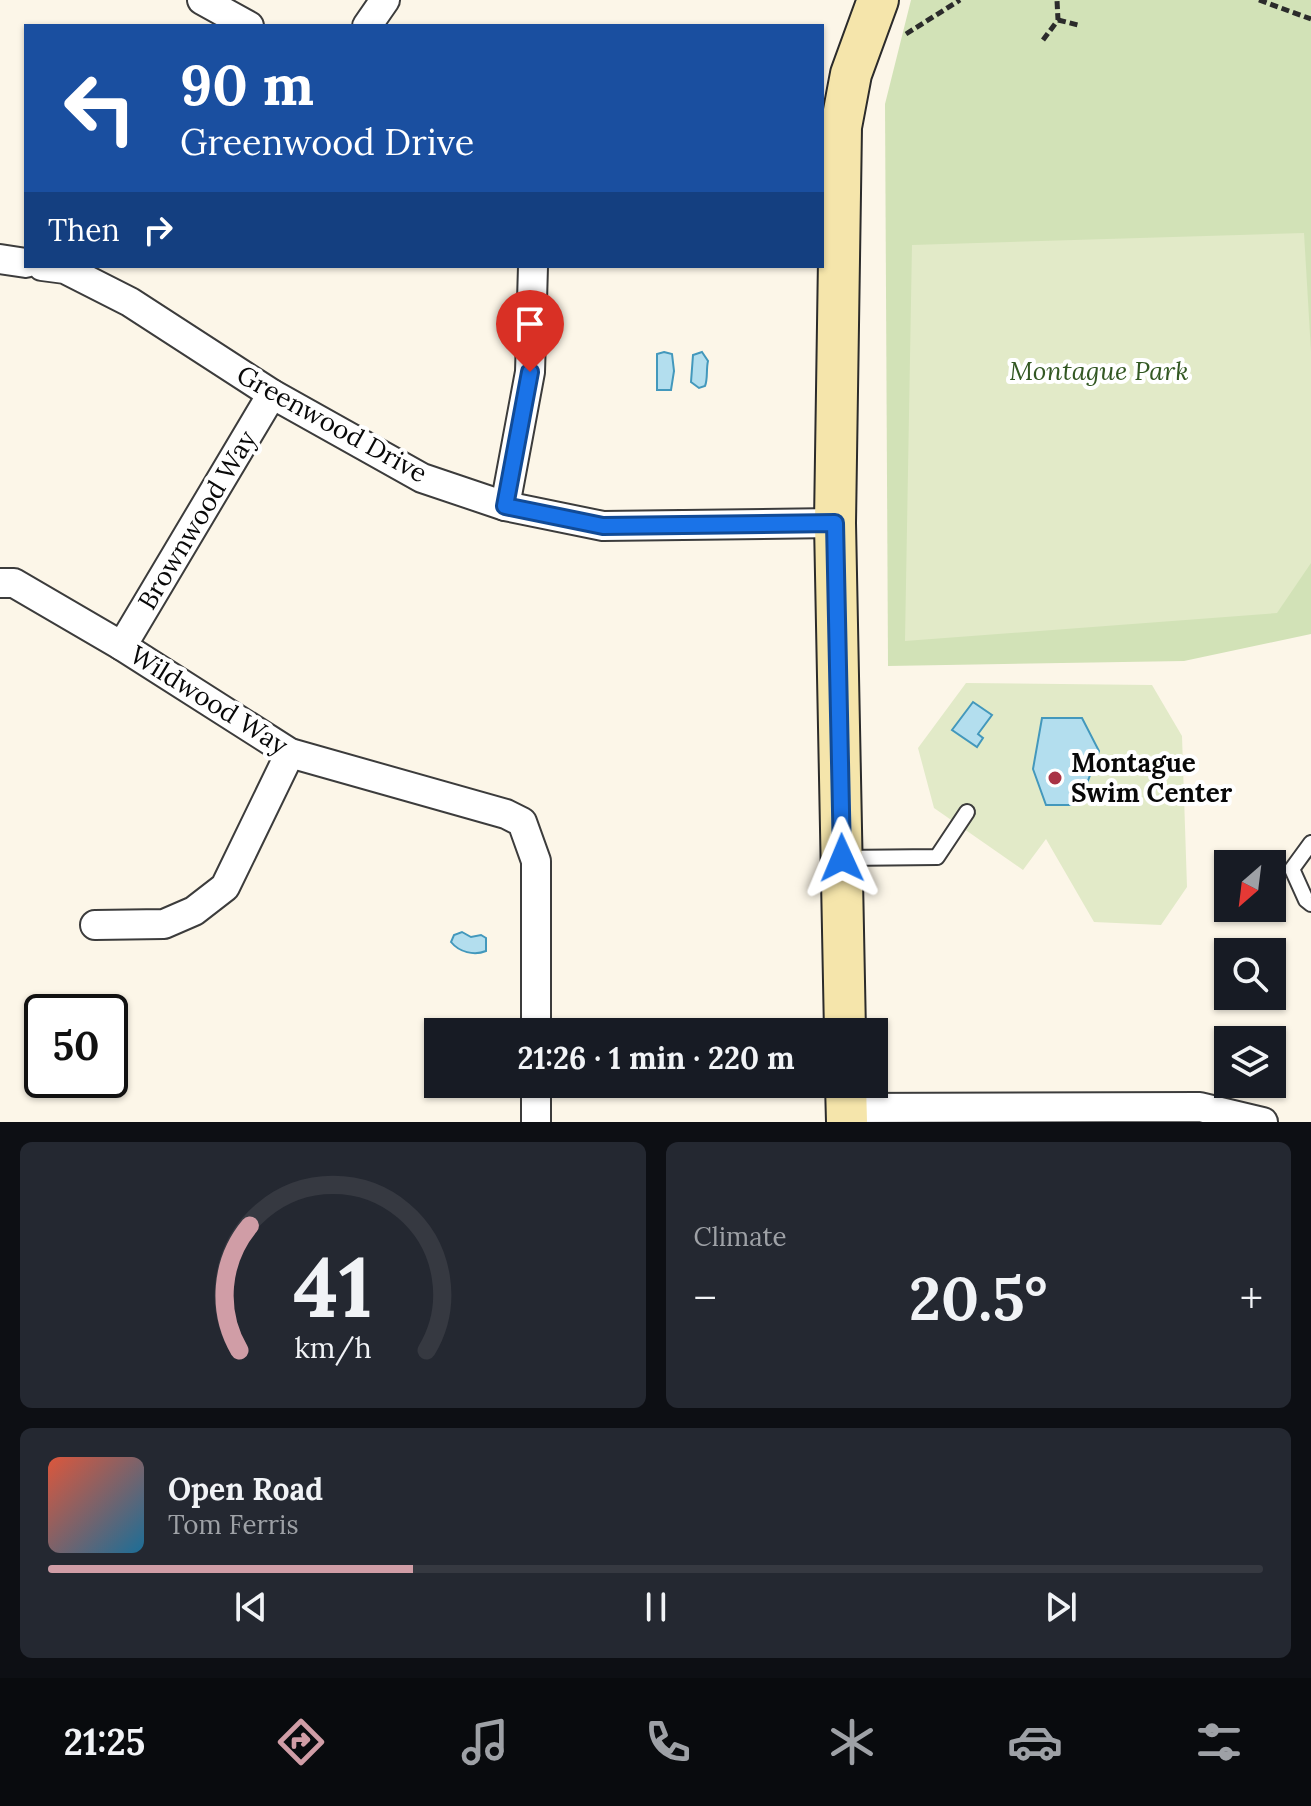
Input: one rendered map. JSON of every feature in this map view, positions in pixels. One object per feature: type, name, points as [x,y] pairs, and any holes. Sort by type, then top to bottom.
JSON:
[{"type":"main road","points":[[845,1018],[835,523],[841,127],[851,74],[878,0]]},
{"type":"street","points":[[202,0],[245,24]]},
{"type":"street","points":[[368,24],[385,0]]},
{"type":"street","points":[[0,259],[24,263]]},
{"type":"street","name":"Greenwood Drive","points":[[57,268],[130,302],[272,394],[422,478],[505,506],[603,526],[835,523]]},
{"type":"street","points":[[505,506],[530,372],[533,268]]},
{"type":"street","name":"Brownwood Way","points":[[122,646],[272,394]]},
{"type":"street","name":"Wildwood Way","points":[[0,583],[14,583],[122,646],[290,753],[506,814],[522,822],[536,861],[536,1018]]},
{"type":"street","points":[[95,925],[164,924],[194,911],[225,887],[290,753]]},
{"type":"street","points":[[536,1098],[536,1122]]},
{"type":"street","points":[[847,1105],[1200,1107],[1263,1122]]},
{"type":"lane","points":[[842,858],[937,857],[967,812]]},
{"type":"lane","points":[[1311,843],[1292,869],[1306,900],[1311,904]]},
{"type":"path","points":[[906,34],[952,2],[960,0]]},
{"type":"path","points":[[1043,40],[1058,20],[1057,0]]},
{"type":"path","points":[[1259,0],[1311,19]]},
{"type":"path","points":[[1058,20],[1078,25]]},
{"type":"green space","name":"Montague Park","points":[[911,0],[1311,0],[1311,634],[1184,661],[888,666],[885,104]]},
{"type":"green space","points":[[1304,233],[1311,352],[1311,563],[1277,613],[905,641],[912,245]]},
{"type":"green space","name":"Montague Swim Center","points":[[966,683],[1152,685],[1182,736],[1187,887],[1161,925],[1094,922],[1046,839],[1023,870],[934,808],[918,748]]},
{"type":"water","points":[[702,352],[708,361],[707,377],[705,386],[699,388],[691,382],[693,355]]},
{"type":"water","points":[[657,354],[672,354],[674,371],[671,390],[657,390]]},
{"type":"water","points":[[973,702],[992,715],[978,734],[983,738],[977,747],[952,730]]},
{"type":"water","points":[[1042,718],[1082,718],[1099,751],[1079,805],[1046,805],[1033,769]]},
{"type":"water","points":[[462,932],[471,937],[481,935],[486,938],[486,951],[472,953],[454,945],[451,942],[454,935]]},
{"type":"place","name":"Montague Swim Center","points":[[1055,778]]},
{"type":"route","points":[[530,372],[505,506],[603,526],[835,523],[842,858]]}]
